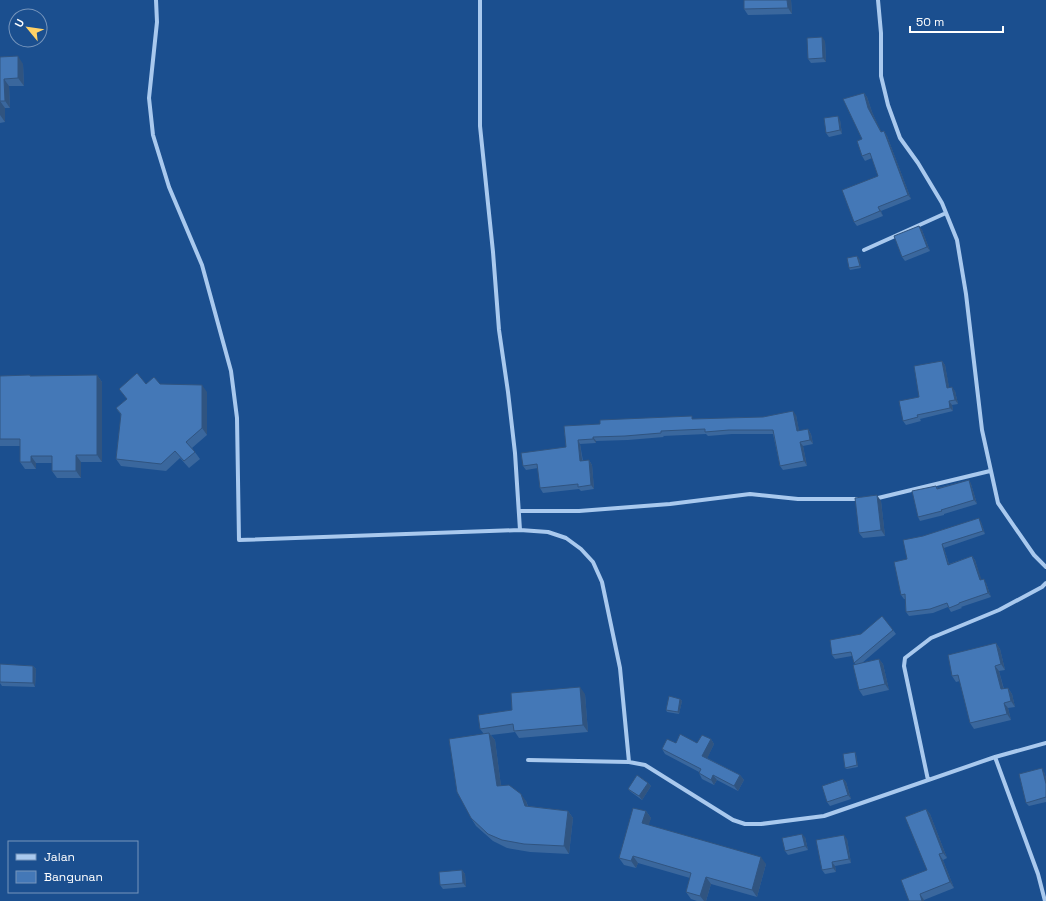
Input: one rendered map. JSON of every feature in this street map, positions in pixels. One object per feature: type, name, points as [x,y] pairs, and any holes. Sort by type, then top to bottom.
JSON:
[{"type":"street","points":[[156,0],[157,22],[149,98],[153,135],[169,187],[202,265],[231,371],[237,418],[239,540],[520,530],[548,532],[566,538],[581,549],[593,562],[602,582],[620,668],[629,762]]},
{"type":"street","points":[[480,0],[480,126],[493,252],[499,330],[515,453],[520,530]]},
{"type":"street","points":[[878,0],[881,33],[881,76],[888,104],[900,138],[918,163],[942,203],[957,240],[966,294],[982,430],[998,503],[1034,555],[1046,567]]},
{"type":"street","points":[[864,250],[946,213]]},
{"type":"street","points":[[519,511],[579,511],[662,505],[750,494],[798,499],[874,499],[990,472]]},
{"type":"street","points":[[928,780],[904,666],[905,658],[931,638],[999,610],[1046,584]]},
{"type":"street","points":[[528,760],[629,762],[645,765],[733,820],[745,824],[761,824],[824,816],[995,757],[1046,742]]},
{"type":"street","points":[[995,757],[1038,874],[1044,901]]},
{"type":"building","points":[[744,0],[787,0],[788,8],[744,9]]},
{"type":"building","points":[[822,37],[823,58],[808,59],[807,38]]},
{"type":"building","points":[[18,56],[18,78],[4,79],[5,101],[0,101],[0,57]]},
{"type":"building","points":[[864,93],[868,108],[881,132],[884,131],[908,195],[878,207],[880,211],[854,222],[842,190],[878,176],[870,153],[862,156],[857,141],[862,139],[843,99]]},
{"type":"building","points":[[838,116],[840,130],[826,133],[824,118]]},
{"type":"building","points":[[919,226],[927,247],[902,257],[894,236]]},
{"type":"building","points":[[857,256],[860,266],[849,268],[847,258]]},
{"type":"building","points":[[942,361],[947,388],[952,387],[955,400],[949,401],[950,408],[917,415],[918,417],[903,421],[899,401],[919,397],[914,366]]},
{"type":"building","points":[[137,373],[146,384],[154,377],[160,384],[202,385],[202,428],[186,442],[195,452],[184,461],[175,451],[161,464],[116,459],[121,414],[116,408],[127,399],[119,389]]},
{"type":"building","points":[[97,375],[97,455],[76,455],[76,471],[52,471],[52,456],[31,456],[31,462],[20,462],[20,439],[0,439],[0,376]]},
{"type":"building","points":[[793,411],[797,431],[808,429],[810,440],[800,442],[804,461],[780,466],[773,430],[729,430],[705,432],[705,429],[661,431],[661,433],[593,437],[593,439],[578,440],[580,461],[589,460],[591,485],[578,487],[578,484],[540,488],[537,464],[523,466],[521,453],[566,447],[564,426],[600,424],[600,420],[692,416],[692,419],[763,417]]},
{"type":"building","points":[[969,480],[974,500],[941,510],[942,511],[918,517],[912,491],[936,486],[937,489]]},
{"type":"building","points":[[877,495],[881,530],[859,533],[855,498]]},
{"type":"building","points":[[979,518],[983,531],[942,544],[948,565],[972,556],[980,580],[984,579],[988,593],[949,608],[947,603],[930,609],[906,612],[905,594],[901,595],[894,562],[907,559],[903,540],[923,536]]},
{"type":"building","points":[[882,616],[893,630],[854,663],[851,652],[832,655],[830,640],[861,634]]},
{"type":"building","points":[[996,643],[1001,664],[995,666],[1001,689],[1008,688],[1011,701],[1004,703],[1007,714],[970,723],[958,675],[952,676],[948,655]]},
{"type":"building","points":[[879,659],[885,684],[859,690],[853,665]]},
{"type":"building","points":[[0,664],[33,666],[33,683],[0,682]]},
{"type":"building","points":[[580,687],[583,725],[514,731],[513,724],[480,729],[478,715],[512,710],[511,693]]},
{"type":"building","points":[[669,696],[680,699],[678,712],[666,710]]},
{"type":"building","points":[[489,733],[497,786],[509,785],[521,794],[525,806],[568,811],[564,846],[524,844],[502,840],[488,834],[471,818],[457,792],[449,739]]},
{"type":"building","points":[[680,734],[697,743],[702,735],[711,739],[702,756],[740,775],[734,786],[713,775],[711,780],[699,773],[701,769],[662,749],[667,739],[676,743]]},
{"type":"building","points":[[855,752],[857,765],[845,768],[843,754]]},
{"type":"building","points":[[1042,768],[1046,784],[1046,797],[1026,803],[1019,774]]},
{"type":"building","points":[[637,775],[648,783],[639,796],[628,789]]},
{"type":"building","points":[[843,779],[848,795],[827,802],[822,786]]},
{"type":"building","points":[[633,808],[646,811],[642,823],[761,857],[752,890],[706,877],[700,896],[686,892],[691,873],[633,856],[631,861],[619,858]]},
{"type":"building","points":[[926,809],[943,853],[939,854],[950,882],[920,894],[922,901],[909,901],[901,880],[927,870],[905,817]]},
{"type":"building","points":[[802,834],[805,846],[785,851],[782,838]]},
{"type":"building","points":[[844,835],[849,859],[832,862],[833,868],[822,870],[816,840]]},
{"type":"building","points":[[462,870],[463,883],[440,885],[439,872]]}]
